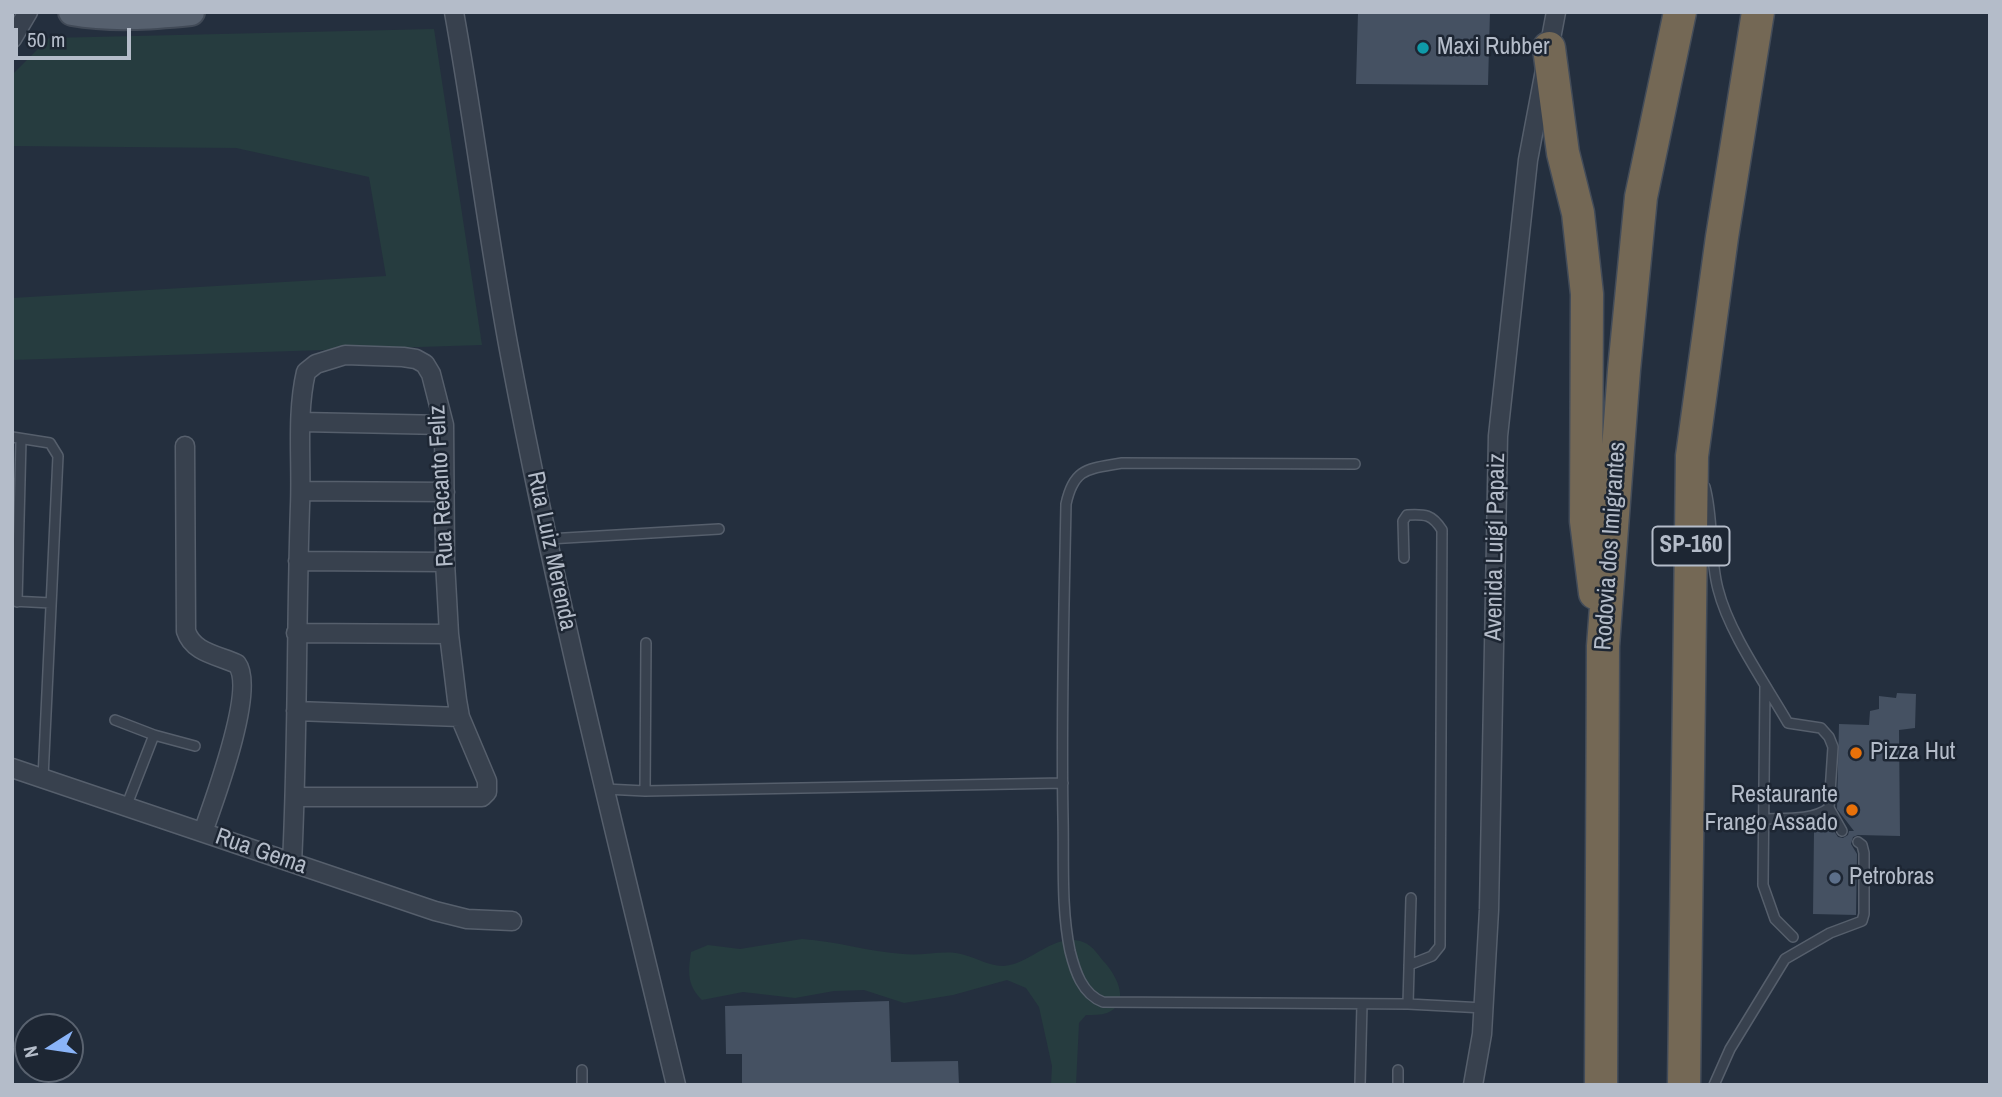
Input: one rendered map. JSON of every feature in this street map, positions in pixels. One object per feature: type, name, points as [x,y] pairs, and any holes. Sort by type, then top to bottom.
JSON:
[{"type":"highway","name":"Rodovia dos Imigrantes","points":[[1601,1085],[1603,646],[1624,370],[1641,197],[1680,12]]},
{"type":"highway","name":"SP-160","points":[[1684,1085],[1692,456],[1722,237],[1758,12]]},
{"type":"highway","points":[[1549,48],[1563,153],[1578,213],[1584,258],[1587,294],[1586,521],[1603,646]]},
{"type":"main road","points":[[72,12],[137,18],[191,12]]},
{"type":"street","points":[[12,40],[28,12]]},
{"type":"street","name":"Rua Luiz Merenda","points":[[454,12],[510,359],[605,789],[676,1085]]},
{"type":"street","name":"Avenida Luigi Papaiz","points":[[1473,1085],[1482,1034],[1489,910],[1498,436],[1528,160],[1556,12]]},
{"type":"street","name":"Rua Recanto Feliz","points":[[292,863],[298,562],[306,372],[316,364],[345,355],[403,357],[425,364],[437,391],[444,425],[445,562],[449,634],[460,717],[486,781],[487,792],[482,797],[295,797]]},
{"type":"street","points":[[302,422],[444,425]]},
{"type":"street","points":[[185,446],[186,631],[188,639],[195,647],[237,664],[242,675],[235,730],[204,832]]},
{"type":"street","points":[[301,491],[445,492]]},
{"type":"street","points":[[298,562],[445,562]]},
{"type":"street","points":[[296,633],[449,634]]},
{"type":"street","points":[[296,711],[460,717]]},
{"type":"street","name":"Rua Gema","points":[[12,768],[467,919],[512,920]]},
{"type":"lane","points":[[43,779],[58,456],[50,443],[17,438],[14,602],[51,603]]},
{"type":"lane","points":[[1692,456],[1708,499],[1712,522],[1713,570],[1726,616],[1787,723],[1821,728],[1829,737],[1833,747],[1829,808],[1842,831]]},
{"type":"lane","points":[[1355,464],[1122,463],[1093,468],[1079,474],[1070,486],[1066,504],[1063,783],[1065,918],[1074,965],[1082,985],[1093,998],[1103,1002],[1408,1004],[1484,1008]]},
{"type":"lane","points":[[1404,558],[1403,522],[1407,516],[1422,514],[1435,519],[1441,530],[1440,946],[1432,956],[1409,965]]},
{"type":"lane","points":[[548,538],[719,529]]},
{"type":"lane","points":[[645,791],[646,643]]},
{"type":"lane","points":[[1765,684],[1763,885],[1775,919],[1793,937]]},
{"type":"lane","points":[[116,720],[154,735],[195,746]]},
{"type":"lane","points":[[126,807],[154,735]]},
{"type":"lane","points":[[605,789],[645,791],[1063,783]]},
{"type":"lane","points":[[1763,819],[1796,818],[1817,814],[1829,808]]},
{"type":"lane","points":[[1714,1085],[1736,1039],[1785,959],[1829,933],[1862,920],[1864,853],[1858,842]]},
{"type":"lane","points":[[1408,1004],[1411,898]]},
{"type":"lane","points":[[1360,1085],[1362,1004]]},
{"type":"lane","points":[[582,1070],[582,1085]]},
{"type":"lane","points":[[1398,1070],[1398,1085]]},
{"type":"green space","points":[[434,29],[482,345],[12,360],[12,298],[386,276],[369,177],[236,148],[12,146],[12,75],[49,38]]},
{"type":"green space","points":[[802,939],[890,953],[956,953],[1003,966],[1023,960],[1062,941],[1083,942],[1093,949],[1110,969],[1120,990],[1119,1003],[1105,1014],[1086,1015],[1079,1023],[1076,1085],[1051,1085],[1052,1066],[1039,1007],[1026,988],[1007,980],[953,995],[904,1003],[864,990],[834,991],[795,998],[743,992],[702,1000],[691,983],[691,952],[708,945],[740,949]]},
{"type":"building","name":"Maxi Rubber","points":[[1358,12],[1490,12],[1488,85],[1356,84]]},
{"type":"building","points":[[1897,693],[1916,694],[1915,728],[1899,730],[1900,836],[1853,837],[1851,844],[1857,854],[1856,915],[1813,914],[1814,831],[1834,831],[1838,837],[1843,838],[1849,831],[1854,831],[1837,809],[1839,724],[1869,725],[1870,711],[1879,709],[1879,696],[1896,698]]},
{"type":"building","points":[[889,1001],[891,1062],[958,1061],[959,1085],[742,1085],[742,1054],[726,1054],[725,1006]]},
{"type":"place","name":"Maxi Rubber","points":[[1423,48]]},
{"type":"place","name":"Pizza Hut","points":[[1856,753]]},
{"type":"place","name":"Restaurante Frango Assado","points":[[1852,810]]},
{"type":"place","name":"Petrobras","points":[[1835,878]]}]
